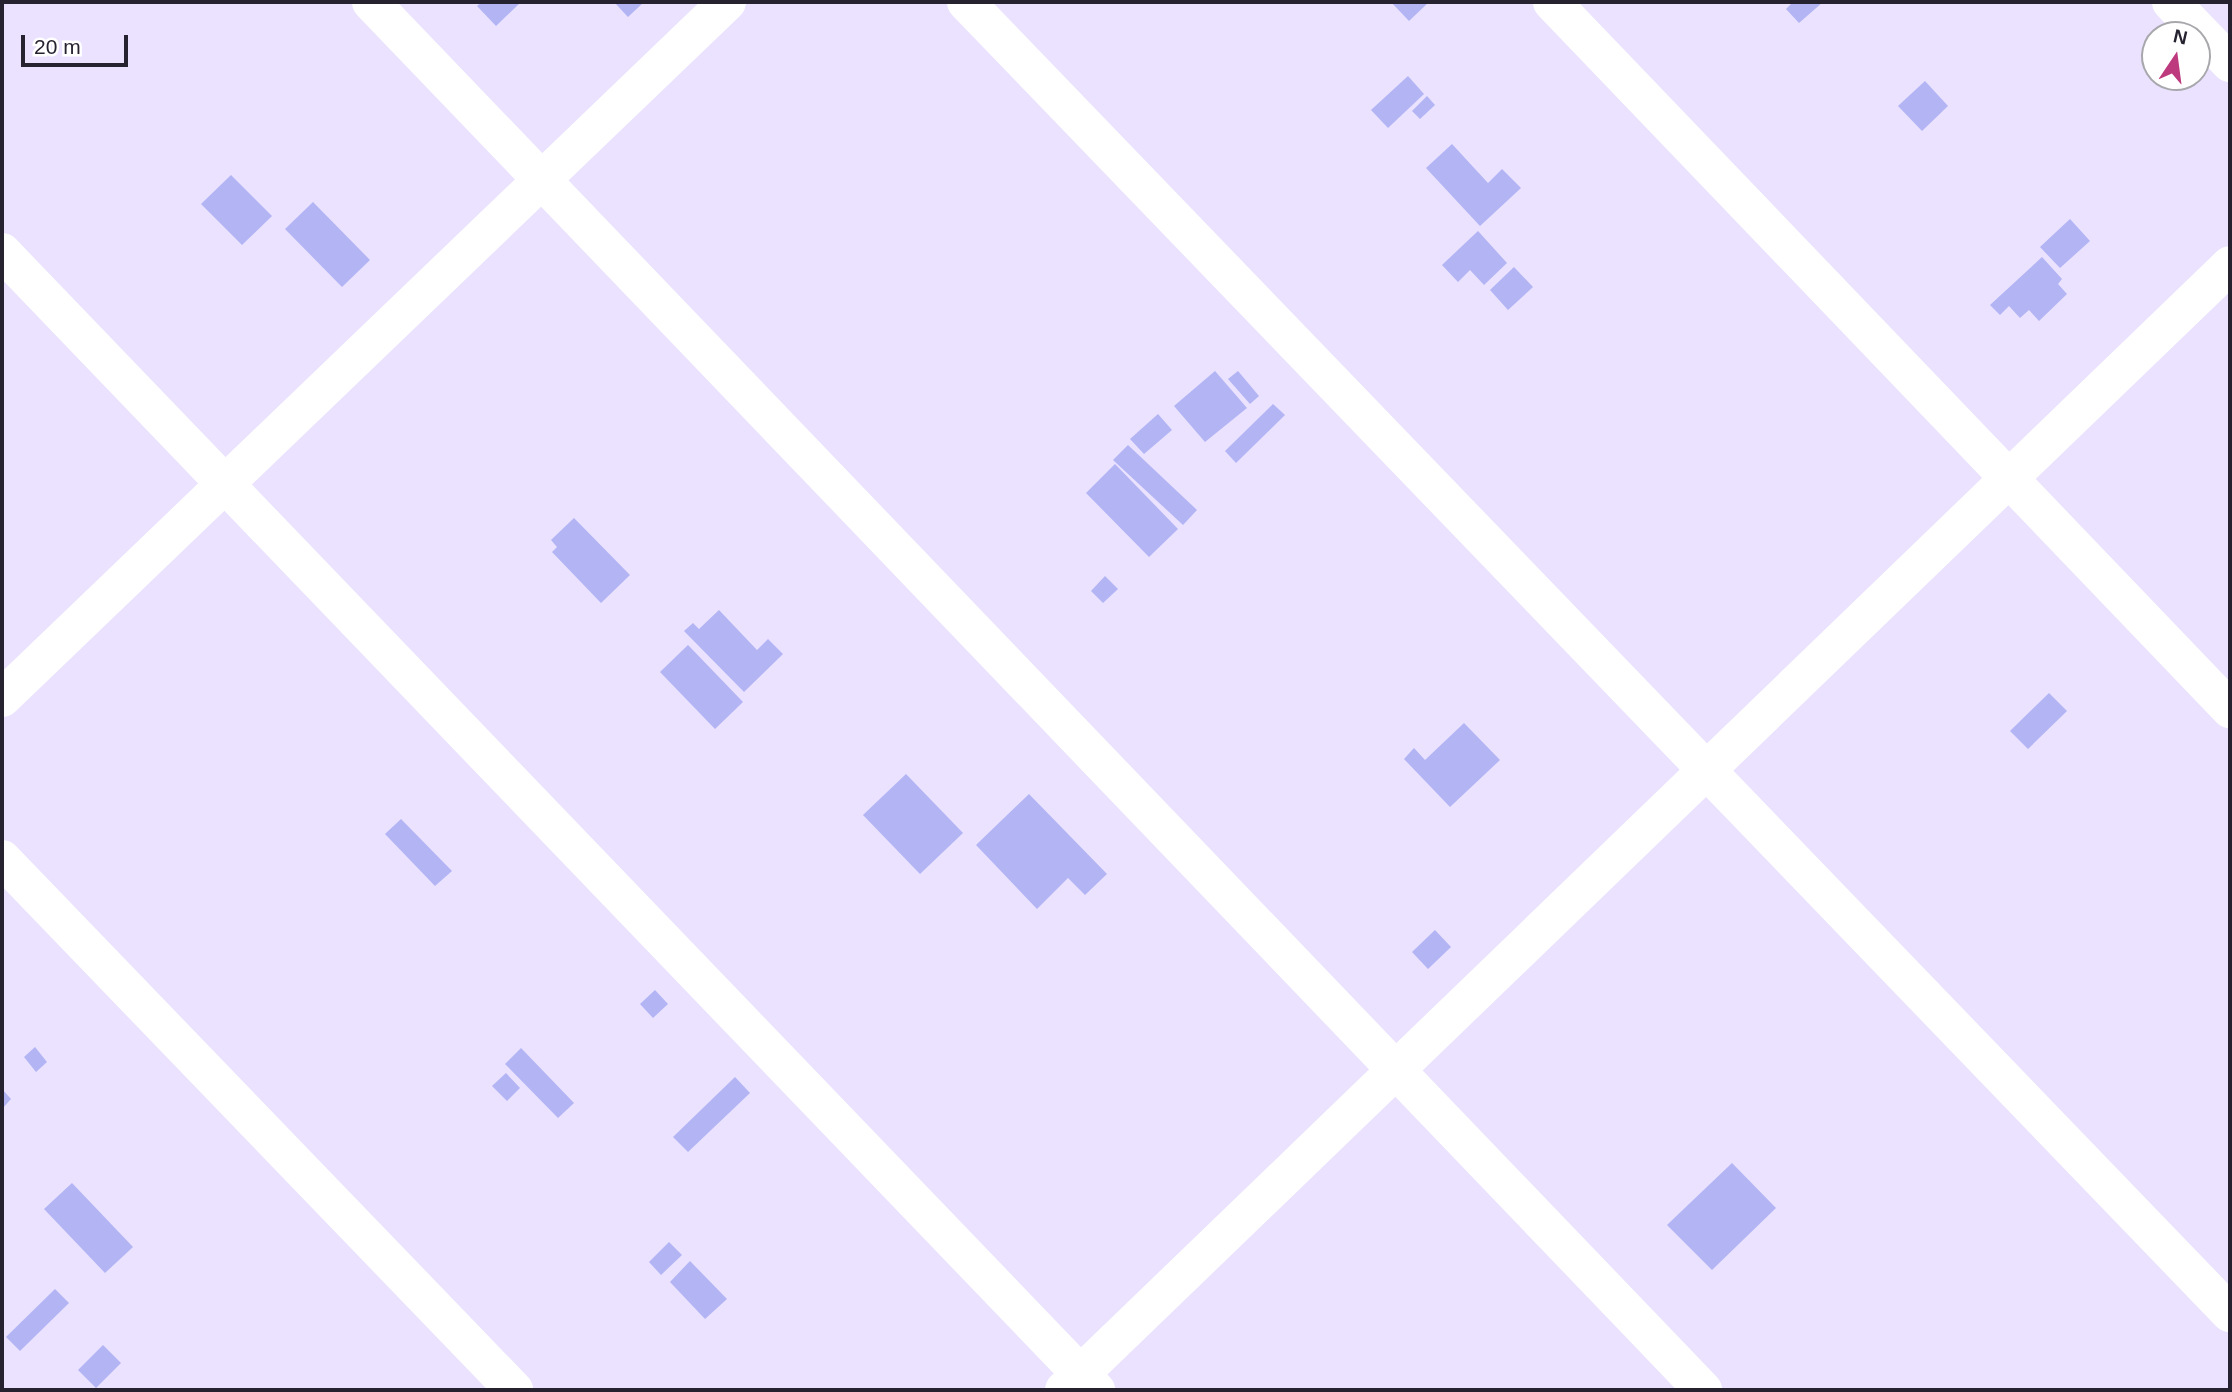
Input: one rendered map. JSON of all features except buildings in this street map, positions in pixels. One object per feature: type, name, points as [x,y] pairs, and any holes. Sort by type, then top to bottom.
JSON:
[{"type":"street","points":[[372,2],[1703,1390]]},
{"type":"street","points":[[2,698],[727,2]]},
{"type":"street","points":[[966,2],[2230,1313]]},
{"type":"street","points":[[1552,2],[2230,709]]},
{"type":"street","points":[[2171,2],[2230,63]]},
{"type":"street","points":[[2,252],[1080,1385],[1396,1070],[2230,265]]},
{"type":"street","points":[[2,859],[514,1390]]}]
